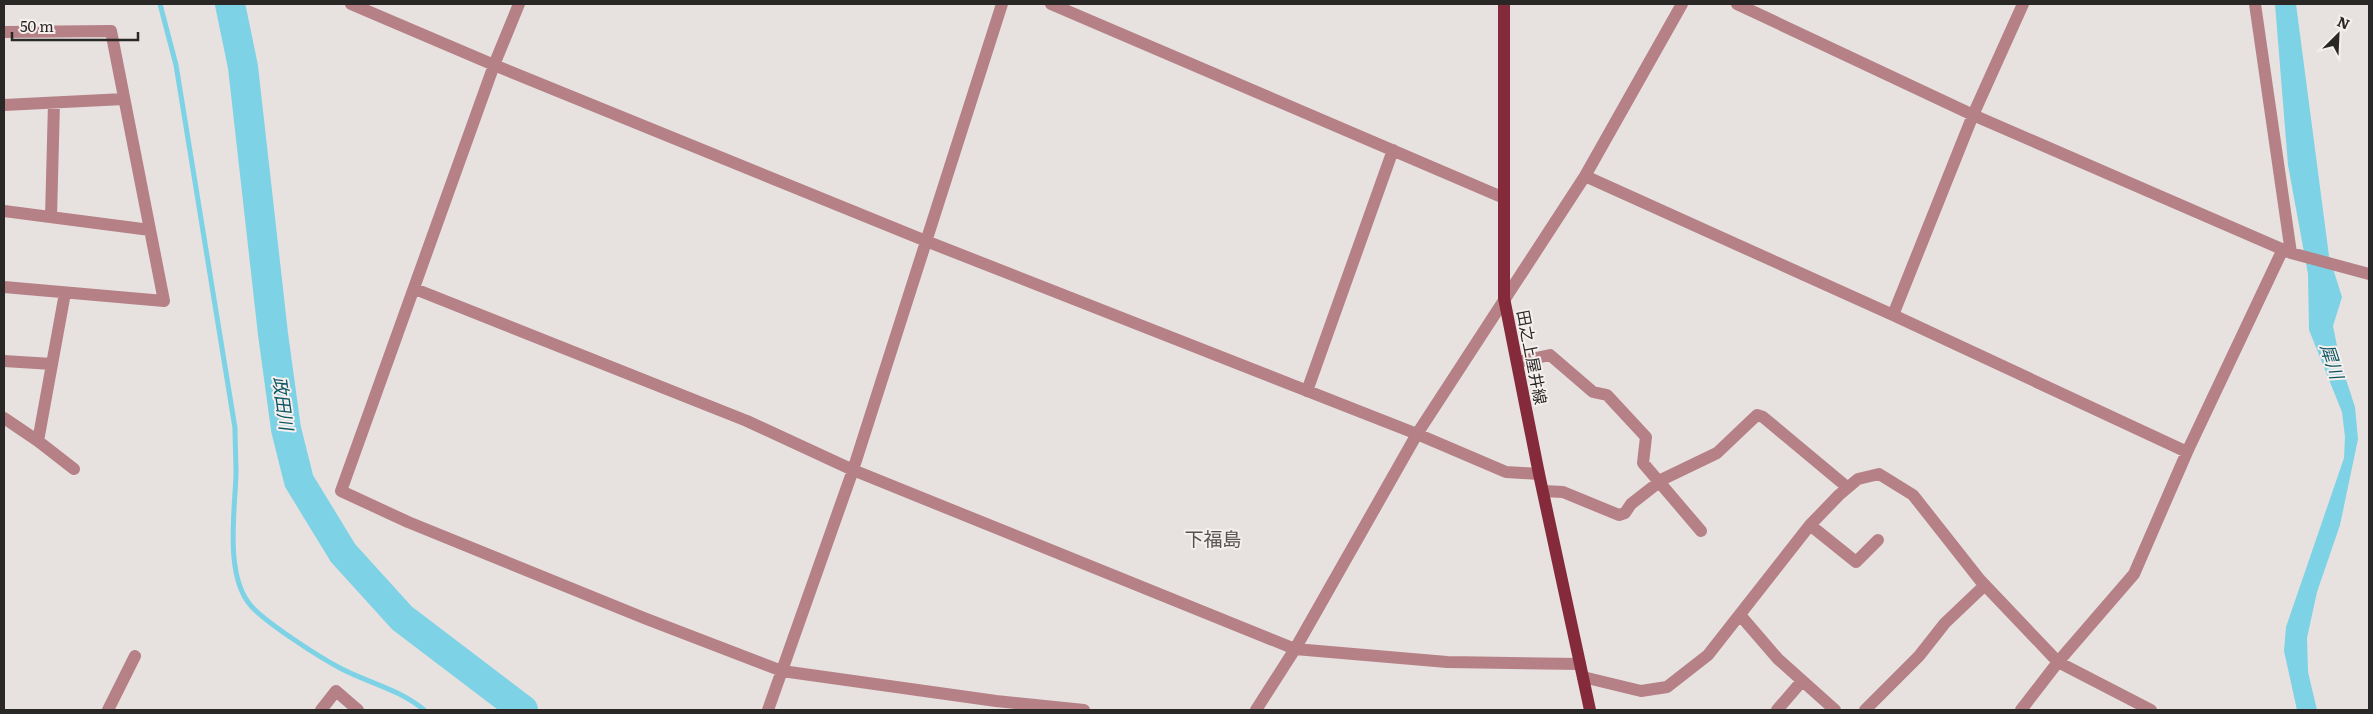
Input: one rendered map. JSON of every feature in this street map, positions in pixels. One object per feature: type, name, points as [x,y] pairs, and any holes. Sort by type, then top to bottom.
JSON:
[{"type":"main road","name":"田之上屋井線","points":[[1504,4],[1504,298],[1539,474],[1590,710]]},
{"type":"street","points":[[351,4],[494,65],[926,241],[1307,390],[1506,472],[1539,474]]},
{"type":"street","points":[[519,4],[494,65],[341,491],[408,522],[782,671],[996,701],[1084,710]]},
{"type":"street","points":[[768,710],[853,470],[1002,4]]},
{"type":"street","points":[[1051,4],[1504,198]]},
{"type":"street","points":[[1256,710],[1295,649],[1417,434],[1585,176],[1682,4]]},
{"type":"street","points":[[1737,4],[1973,116],[2287,251],[2368,273]]},
{"type":"street","points":[[1893,315],[1973,116],[2023,4]]},
{"type":"street","points":[[2021,710],[2058,662],[2134,574],[2187,452],[2287,251],[2255,4]]},
{"type":"street","points":[[4,32],[111,31],[164,301],[4,288]]},
{"type":"street","points":[[4,105],[124,99]]},
{"type":"street","points":[[51,218],[54,103]]},
{"type":"street","points":[[1307,390],[1393,150]]},
{"type":"street","points":[[1585,176],[1893,315],[2187,452]]},
{"type":"street","points":[[4,212],[150,230]]},
{"type":"street","points":[[415,289],[747,421],[853,470],[1295,649],[1447,662],[1580,664]]},
{"type":"street","points":[[38,441],[65,293]]},
{"type":"street","points":[[1517,362],[1550,355],[1593,392],[1607,395],[1646,437],[1644,462],[1701,531]]},
{"type":"street","points":[[4,361],[52,364]]},
{"type":"street","points":[[1543,491],[1563,492],[1619,515],[1626,513],[1631,504],[1660,482],[1717,453],[1757,415],[1763,417],[1847,488]]},
{"type":"street","points":[[4,418],[74,469]]},
{"type":"street","points":[[1583,677],[1641,691],[1667,687],[1708,655],[1810,525],[1858,479],[1879,474],[1913,495],[1985,585],[2058,662],[2152,710]]},
{"type":"street","points":[[1810,525],[1856,562],[1878,540]]},
{"type":"street","points":[[1864,710],[1919,656],[1945,623],[1985,585]]},
{"type":"street","points":[[1740,615],[1778,659],[1835,710]]},
{"type":"street","points":[[108,710],[135,656]]},
{"type":"street","points":[[1777,710],[1802,681]]},
{"type":"street","points":[[321,710],[336,691],[358,710]]},
{"type":"water","name":"犀川","points":[[2275,4],[2296,4],[2329,256],[2342,297],[2333,326],[2340,361],[2355,407],[2358,439],[2340,525],[2317,592],[2307,638],[2308,672],[2317,710],[2297,710],[2284,651],[2286,627],[2344,458],[2345,437],[2342,412],[2309,330],[2308,274],[2288,165]]},
{"type":"waterway","points":[[160,4],[176,65],[235,428],[236,474],[233,543],[234,561],[243,594],[252,607],[260,614],[307,648],[340,668],[394,691],[424,710]]},
{"type":"waterway","name":"政田川","points":[[230,4],[243,67],[273,334],[286,429],[299,481],[343,553],[402,618],[523,710]]},
{"type":"district","name":"下福島","points":[[1213,538]]}]
